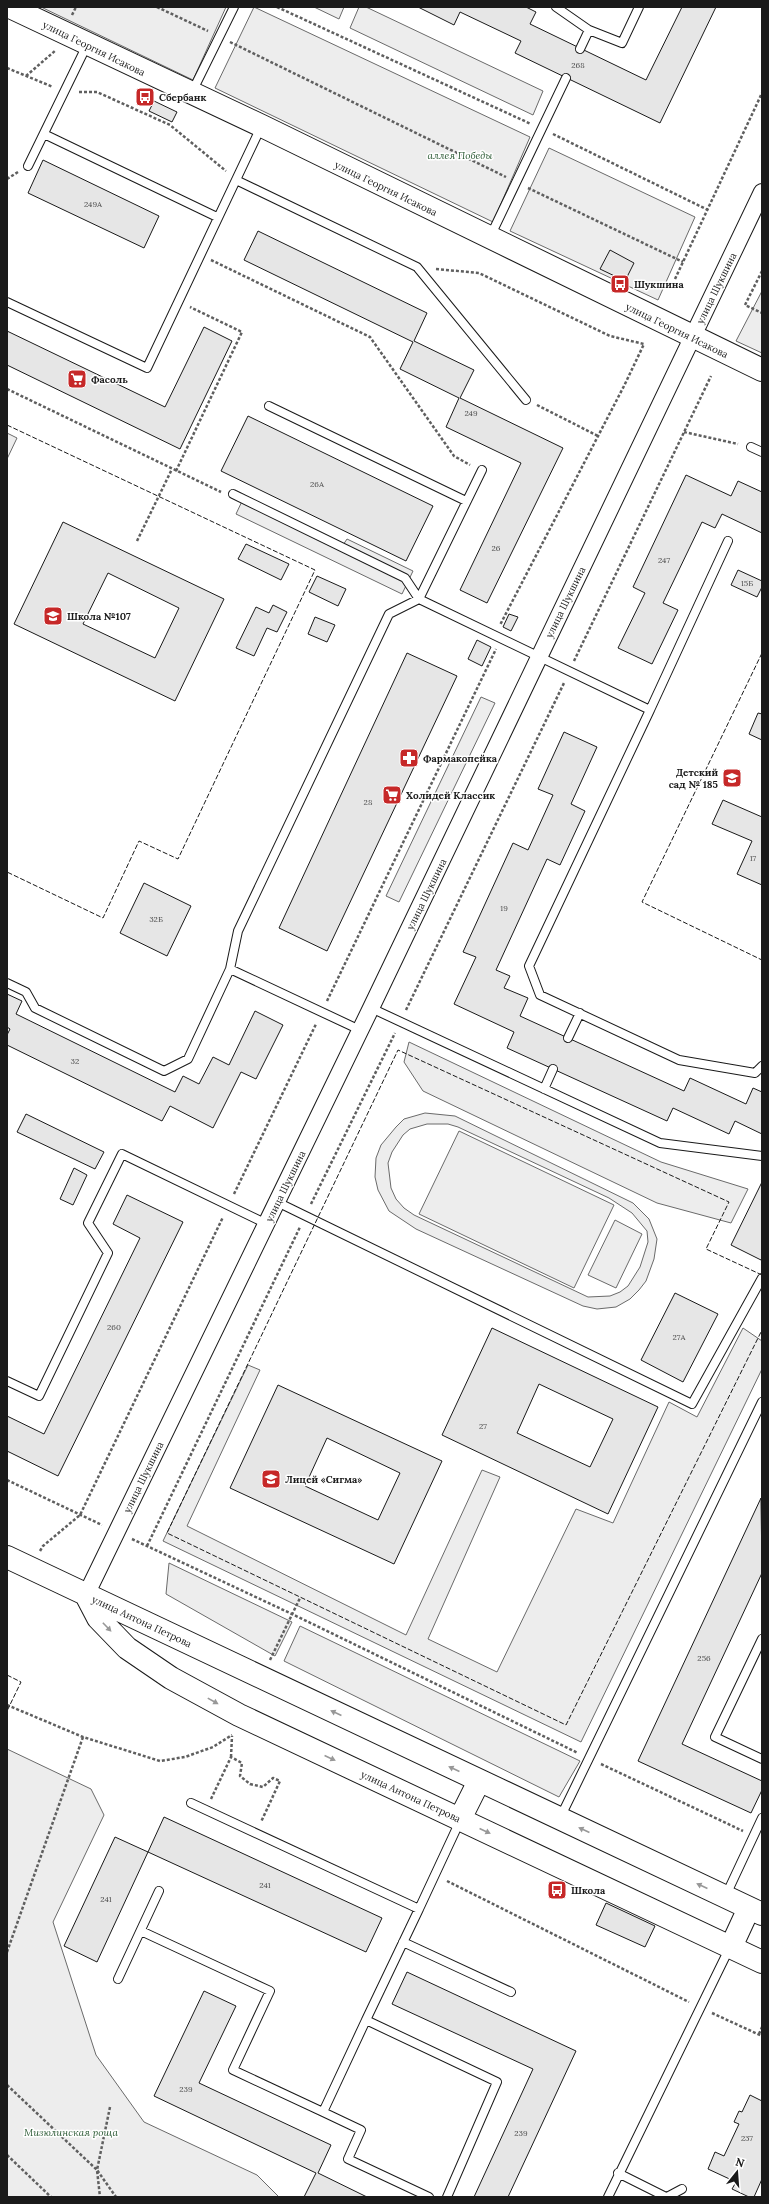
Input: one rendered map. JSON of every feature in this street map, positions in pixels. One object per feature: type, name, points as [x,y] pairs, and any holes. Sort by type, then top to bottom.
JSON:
[{"type":"street","name":"улица Георгия Исакова","points":[[10,7],[262,126],[762,370]]},
{"type":"street","name":"улица Шукшина","points":[[86,1595],[372,1008],[762,192]]},
{"type":"street","name":"улица Антона Петрова","points":[[7,1557],[756,1911]]},
{"type":"street","name":"улица Антона Петрова","points":[[86,1595],[98,1618],[126,1648],[171,1678],[239,1715],[731,1946],[762,1962]]},
{"type":"street","points":[[460,1819],[479,1781]]},
{"type":"street","points":[[731,1946],[756,1911]]},
{"type":"lane","points":[[191,93],[234,7]]},
{"type":"lane","points":[[556,7],[589,30],[622,43],[640,7]]},
{"type":"lane","points":[[580,49],[589,30]]},
{"type":"lane","points":[[28,166],[88,45]]},
{"type":"lane","points":[[490,238],[566,78]]},
{"type":"lane","points":[[7,302],[147,368],[217,217],[262,126]]},
{"type":"lane","points":[[44,134],[217,217]]},
{"type":"lane","points":[[236,180],[417,267],[526,400]]},
{"type":"lane","points":[[269,406],[466,501]]},
{"type":"lane","points":[[751,447],[762,452]]},
{"type":"lane","points":[[7,983],[26,992],[35,1008],[164,1071],[188,1059],[230,969],[238,931],[389,614],[419,599],[482,470]]},
{"type":"lane","points":[[228,494],[404,578],[419,599],[650,710]]},
{"type":"lane","points":[[728,541],[529,966],[540,995],[679,1060],[756,1073],[762,1066]]},
{"type":"lane","points":[[230,969],[360,1030]]},
{"type":"lane","points":[[372,1008],[660,1143],[762,1156]]},
{"type":"lane","points":[[568,1038],[580,1013]]},
{"type":"lane","points":[[544,1089],[553,1069]]},
{"type":"lane","points":[[7,1381],[39,1396],[108,1253],[88,1223],[122,1154],[267,1224]]},
{"type":"lane","points":[[277,1202],[692,1404],[762,1278]]},
{"type":"lane","points":[[559,1819],[762,1402]]},
{"type":"lane","points":[[762,1639],[715,1737],[762,1759]]},
{"type":"lane","points":[[190,1803],[419,1909]]},
{"type":"lane","points":[[725,1896],[762,1818]]},
{"type":"lane","points":[[323,2112],[460,1819]]},
{"type":"lane","points":[[118,1979],[159,1891]]},
{"type":"lane","points":[[141,1930],[270,1991],[233,2070],[361,2130],[348,2159],[429,2197]]},
{"type":"lane","points":[[403,1942],[511,1992]]},
{"type":"lane","points":[[608,2197],[618,2173],[731,1946]]},
{"type":"lane","points":[[366,2020],[497,2082],[446,2197]]},
{"type":"lane","points":[[618,2173],[667,2197],[682,2189]]},
{"type":"path","points":[[158,7],[516,183],[683,262]]},
{"type":"path","points":[[276,7],[542,129],[708,210]]},
{"type":"path","points":[[675,279],[762,93]]},
{"type":"path","points":[[141,112],[170,126],[236,180]]},
{"type":"path","points":[[200,255],[370,337],[454,456],[482,470]]},
{"type":"path","points":[[30,1568],[43,1546],[80,1515],[321,1012],[498,636],[644,344],[610,336],[479,273],[417,267]]},
{"type":"path","points":[[762,271],[746,305],[762,313]]},
{"type":"path","points":[[176,471],[242,332],[178,301]]},
{"type":"path","points":[[147,1546],[711,376]]},
{"type":"path","points":[[7,389],[176,471],[228,494]]},
{"type":"path","points":[[526,400],[598,436]]},
{"type":"path","points":[[684,432],[751,447]]},
{"type":"path","points":[[137,541],[172,469]]},
{"type":"path","points":[[7,1480],[292,1614],[753,1836]]},
{"type":"path","points":[[7,1705],[83,1737],[160,1761],[185,1757],[213,1748],[232,1735]]},
{"type":"path","points":[[7,1952],[83,1737]]},
{"type":"path","points":[[206,1810],[231,1757],[242,1763],[240,1776],[250,1784],[263,1787],[273,1778],[280,1781],[256,1834]]},
{"type":"path","points":[[435,1875],[701,2008],[762,2036]]},
{"type":"path","points":[[758,2034],[762,2027]]},
{"type":"path","points":[[7,2085],[98,2170],[116,2197]]},
{"type":"path","points":[[100,2197],[98,2170],[110,2108]]},
{"type":"path","points":[[7,2155],[51,2197]]},
{"type":"shaded area","points":[[41,7],[226,7],[193,80]]},
{"type":"shaded area","name":"аллея Победы","points":[[254,7],[530,137],[493,222],[215,88]]},
{"type":"shaded area","points":[[314,7],[344,7],[339,19]]},
{"type":"shaded area","points":[[359,7],[366,7],[543,91],[533,115],[350,28]]},
{"type":"shaded area","points":[[549,148],[695,217],[658,300],[510,231]]},
{"type":"shaded area","points":[[762,291],[762,353],[736,341]]},
{"type":"shaded area","points":[[7,433],[17,438],[7,459]]},
{"type":"shaded area","points":[[244,497],[343,545],[347,539],[413,571],[402,594],[236,514]]},
{"type":"shaded area","points":[[481,697],[495,703],[399,902],[386,896]]},
{"type":"shaded area","points":[[409,1042],[661,1162],[748,1189],[731,1223],[657,1203],[423,1091],[404,1062]]},
{"type":"shaded area","points":[[425,1113],[455,1116],[633,1203],[649,1219],[657,1239],[654,1259],[646,1281],[630,1299],[616,1307],[597,1309],[583,1306],[416,1229],[389,1211],[378,1190],[375,1177],[376,1158],[381,1145],[404,1119]],"holes":[[[427,1124],[448,1124],[458,1127],[609,1198],[632,1213],[647,1231],[648,1242],[640,1267],[628,1286],[620,1292],[610,1296],[588,1297],[414,1215],[404,1208],[396,1199],[391,1188],[388,1163],[392,1152],[403,1135],[410,1129]]]},
{"type":"shaded area","points":[[459,1131],[614,1205],[574,1288],[419,1214]]},
{"type":"shaded area","points":[[615,1220],[642,1234],[616,1288],[588,1275]]},
{"type":"shaded area","points":[[743,1328],[762,1341],[762,1369],[581,1742],[163,1541],[248,1365],[260,1370],[187,1526],[406,1635],[482,1470],[500,1477],[428,1639],[497,1672],[576,1509],[613,1523],[669,1402],[697,1417]]},
{"type":"shaded area","points":[[169,1563],[292,1622],[275,1656],[166,1594]]},
{"type":"shaded area","points":[[300,1626],[580,1761],[559,1797],[284,1661]]},
{"type":"shaded area","name":"Мизюлинская роща","points":[[7,1749],[91,1789],[104,1815],[53,1922],[96,2055],[144,2122],[257,2175],[279,2197],[7,2197]]},
{"type":"building","points":[[418,7],[526,7],[536,12],[530,24],[646,80],[682,7],[716,7],[660,123],[515,53],[521,41],[460,12],[454,25]]},
{"type":"building","points":[[154,101],[177,112],[172,122],[149,111]]},
{"type":"building","points":[[43,160],[159,216],[144,248],[28,193]]},
{"type":"building","points":[[258,231],[427,313],[414,341],[474,370],[460,398],[563,448],[487,603],[460,590],[521,463],[446,427],[459,398],[400,369],[413,342],[244,260]]},
{"type":"building","points":[[610,250],[634,263],[625,281],[600,269]]},
{"type":"building","points":[[204,327],[232,341],[180,449],[7,365],[7,331],[165,407]]},
{"type":"building","points":[[248,416],[433,506],[406,561],[221,471]]},
{"type":"building","points":[[686,475],[731,496],[738,481],[762,492],[762,533],[722,514],[715,528],[702,522],[663,603],[678,610],[652,664],[618,648],[645,593],[633,587]]},
{"type":"building","name":"Школа №107","points":[[63,522],[224,599],[175,701],[14,624]],"holes":[[[108,573],[179,608],[155,658],[83,624]]]},
{"type":"building","points":[[246,544],[289,564],[281,580],[238,559]]},
{"type":"building","points":[[738,570],[762,581],[762,587],[757,597],[731,585]]},
{"type":"building","points":[[317,576],[346,589],[338,606],[309,592]]},
{"type":"building","points":[[273,605],[287,612],[277,632],[267,628],[254,656],[236,648],[256,607],[269,613]]},
{"type":"building","points":[[509,614],[518,617],[511,631],[503,627]]},
{"type":"building","points":[[315,617],[335,625],[327,642],[308,634]]},
{"type":"building","points":[[477,640],[491,647],[482,666],[468,659]]},
{"type":"building","points":[[407,653],[457,676],[327,951],[279,928]]},
{"type":"building","points":[[758,713],[762,714],[762,740],[749,734]]},
{"type":"building","points":[[564,732],[597,747],[571,804],[585,811],[560,865],[547,859],[496,970],[510,976],[504,988],[528,998],[520,1016],[684,1091],[690,1078],[746,1104],[753,1088],[762,1092],[762,1134],[735,1121],[729,1134],[673,1108],[667,1121],[507,1048],[514,1032],[454,1004],[476,957],[463,952],[513,843],[528,850],[553,795],[538,789]]},
{"type":"building","points":[[723,800],[762,817],[762,885],[737,874],[752,841],[712,824]]},
{"type":"building","points":[[144,883],[191,906],[167,956],[120,933]]},
{"type":"building","points":[[7,994],[22,1001],[16,1014],[175,1092],[183,1076],[199,1084],[213,1057],[229,1065],[255,1011],[283,1025],[256,1079],[241,1072],[213,1128],[170,1106],[162,1121],[7,1045],[7,1035],[10,1029],[7,1027]]},
{"type":"building","points":[[26,1114],[104,1152],[95,1169],[17,1132]]},
{"type":"building","points":[[74,1168],[87,1175],[73,1205],[60,1199]]},
{"type":"building","points":[[762,1182],[762,1257],[761,1260],[731,1245]]},
{"type":"building","points":[[127,1195],[183,1222],[58,1476],[7,1451],[7,1416],[44,1434],[140,1238],[113,1224]]},
{"type":"building","points":[[675,1293],[718,1314],[683,1382],[641,1360]]},
{"type":"building","points":[[492,1328],[658,1407],[608,1514],[442,1435]],"holes":[[[539,1384],[613,1419],[590,1467],[517,1433]]]},
{"type":"building","name":"Лицей «Сигма»","points":[[278,1385],[442,1461],[394,1564],[230,1488]],"holes":[[[327,1438],[400,1473],[378,1520],[305,1486]]]},
{"type":"building","points":[[761,1498],[762,1573],[682,1744],[762,1781],[762,1790],[751,1813],[638,1761]]},
{"type":"building","points":[[164,1817],[382,1918],[366,1952],[148,1852]]},
{"type":"building","points":[[115,1837],[148,1852],[97,1962],[64,1946]]},
{"type":"building","points":[[606,1903],[655,1926],[645,1947],[596,1925]]},
{"type":"building","points":[[407,1972],[576,2051],[508,2197],[474,2197],[533,2069],[392,2004]]},
{"type":"building","points":[[204,1991],[236,2006],[199,2083],[331,2145],[318,2173],[367,2197],[304,2197],[316,2173],[154,2096]]},
{"type":"building","points":[[750,2095],[762,2101],[762,2179],[754,2197],[749,2197],[732,2189],[736,2182],[708,2169],[715,2152],[724,2156],[739,2124],[734,2122],[739,2111],[742,2112]]},
{"type":"fence","points":[[7,425],[315,570],[178,859],[139,841],[103,918],[7,872]]},
{"type":"fence","points":[[762,653],[642,902],[762,960]]},
{"type":"fence","points":[[762,1275],[706,1249],[729,1202],[398,1050],[167,1533],[566,1725],[762,1330]]},
{"type":"fence","points":[[7,1675],[21,1682],[7,1711]]},
{"type":"place","name":"Сбербанк","points":[[145,97]]},
{"type":"place","name":"Шукшина","points":[[620,284]]},
{"type":"place","name":"Фасоль","points":[[77,379]]},
{"type":"place","name":"Школа №107","points":[[53,616]]},
{"type":"place","name":"Фармакопейка","points":[[409,758]]},
{"type":"place","name":"Детский сад № 185","points":[[732,778]]},
{"type":"place","name":"Холидей Классик","points":[[392,795]]},
{"type":"place","name":"Лицей «Сигма»","points":[[271,1479]]},
{"type":"place","name":"Школа","points":[[557,1890]]}]
